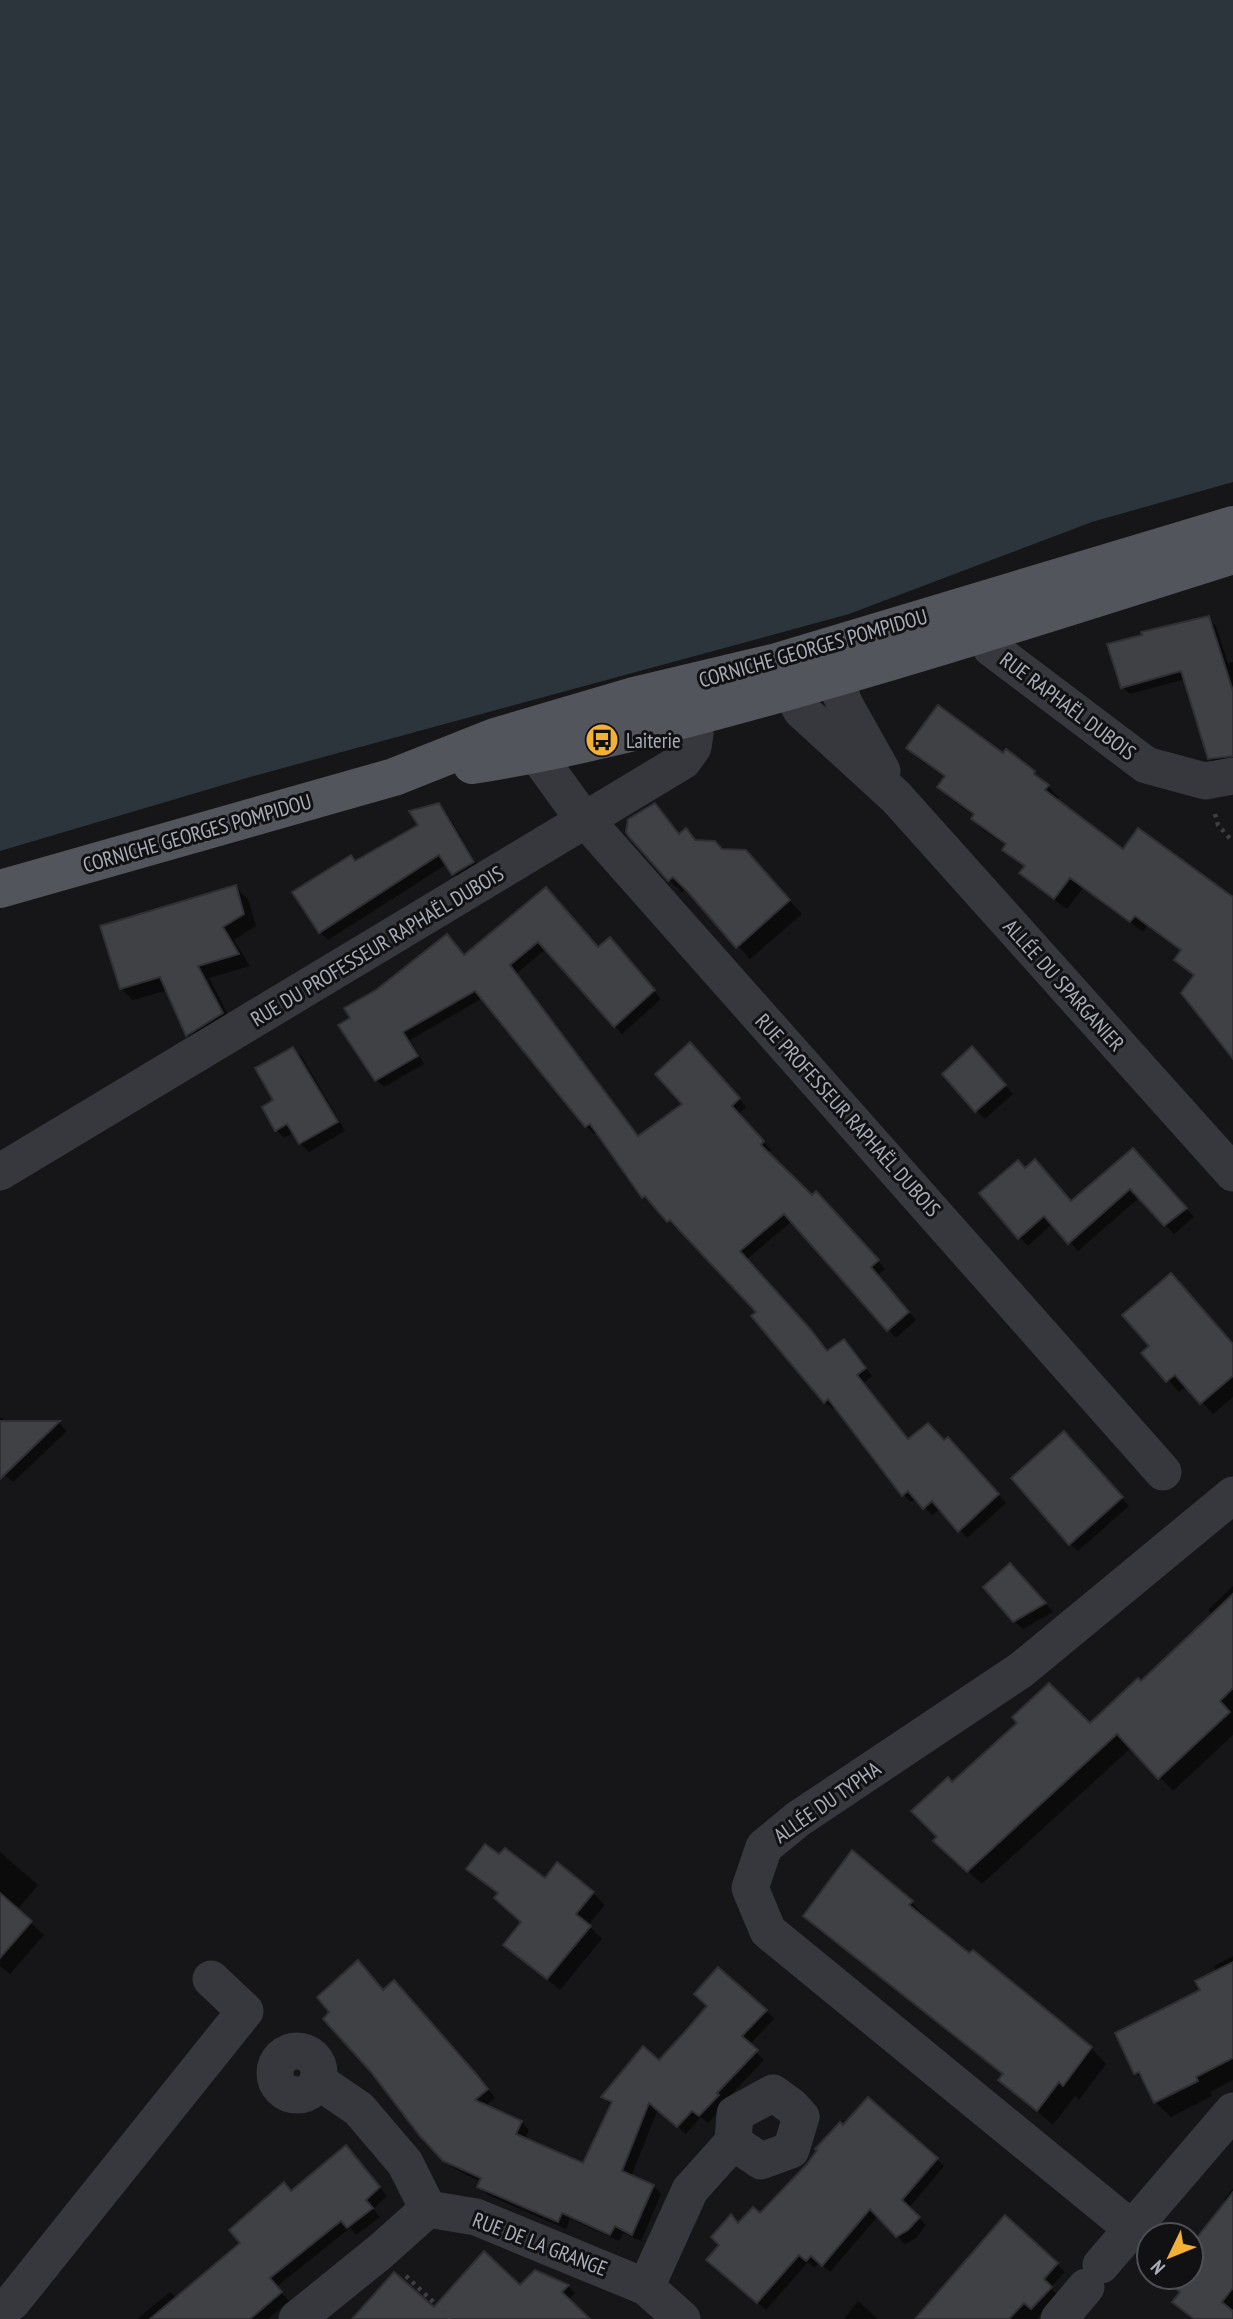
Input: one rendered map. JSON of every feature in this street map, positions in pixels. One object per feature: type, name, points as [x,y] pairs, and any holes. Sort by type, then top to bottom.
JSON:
[{"type":"main road","name":"CORNICHE GEORGES POMPIDOU","points":[[980,618],[1233,525]]},
{"type":"main road","name":"CORNICHE GEORGES POMPIDOU","points":[[0,889],[394,776],[495,737],[688,701],[784,676],[980,618],[1233,555]]},
{"type":"main road","name":"CORNICHE GEORGES POMPIDOU","points":[[394,776],[537,755],[688,701]]},
{"type":"street","name":"RUE RAPHAËL DUBOIS","points":[[980,618],[991,648],[1146,765],[1205,781],[1233,776]]},
{"type":"street","name":"ALLÉE DU SPARGANIER","points":[[828,663],[845,705],[895,797]]},
{"type":"street","name":"ALLÉE DU SPARGANIER","points":[[784,676],[801,710],[895,797],[1233,1173]]},
{"type":"street","name":"RUE DU PROFESSEUR RAPHAËL DUBOIS","points":[[0,1172],[587,821],[682,761],[693,747],[695,734],[688,701]]},
{"type":"street","name":"RUE PROFESSEUR RAPHAËL DUBOIS","points":[[537,755],[587,821],[1163,1472]]},
{"type":"street","name":"ALLÉE DU TYPHA","points":[[1131,2228],[768,1931],[750,1888],[764,1847],[798,1819],[1021,1670],[1233,1494]]},
{"type":"street","points":[[0,2309],[12,2302],[245,2011],[211,1979]]},
{"type":"street","points":[[297,2319],[428,2209],[405,2163],[359,2109],[318,2081]]},
{"type":"street","points":[[1059,2319],[1131,2228],[1233,2111]]},
{"type":"street","points":[[646,2287],[690,2190],[733,2142]]},
{"type":"street","name":"RUE DE LA GRANGE","points":[[428,2209],[476,2217],[646,2287],[682,2319]]},
{"type":"path","points":[[381,2251],[451,2319]]},
{"type":"shaded area","points":[[0,0],[1233,0],[1233,482],[1092,522],[849,614],[250,777],[0,851]]},
{"type":"building","points":[[1209,616],[1233,691],[1233,756],[1208,759],[1181,671],[1121,688],[1107,644],[1142,635],[1141,632]]},
{"type":"building","points":[[938,705],[1003,753],[1006,749],[1035,771],[1034,774],[1049,785],[1045,790],[1123,849],[1138,828],[1233,897],[1233,1059],[1181,993],[1194,975],[1174,960],[1181,950],[1135,916],[1130,922],[1070,878],[1054,899],[1019,873],[1025,866],[1002,850],[1006,844],[971,819],[974,814],[937,787],[945,776],[906,748]]},
{"type":"building","points":[[439,803],[474,862],[452,875],[439,855],[319,933],[292,892],[351,855],[355,861],[418,825],[409,811]]},
{"type":"building","points":[[655,803],[679,834],[686,828],[695,840],[715,841],[722,849],[746,850],[790,900],[736,948],[688,892],[673,877],[668,881],[626,832],[628,819]]},
{"type":"building","points":[[236,885],[244,914],[223,927],[239,954],[198,966],[223,1013],[186,1036],[160,977],[120,989],[100,926]]},
{"type":"building","points":[[546,887],[598,947],[610,937],[655,990],[614,1027],[538,942],[510,965],[638,1136],[682,1104],[655,1074],[690,1042],[740,1098],[732,1106],[764,1141],[761,1145],[812,1195],[816,1191],[879,1260],[871,1267],[909,1312],[887,1331],[784,1214],[740,1251],[827,1351],[844,1339],[866,1368],[857,1375],[908,1439],[928,1423],[944,1440],[948,1437],[999,1494],[958,1532],[932,1501],[923,1509],[908,1491],[902,1496],[828,1399],[824,1403],[751,1316],[756,1312],[670,1220],[667,1222],[645,1196],[642,1198],[590,1124],[585,1127],[475,991],[403,1032],[418,1056],[375,1081],[338,1025],[350,1018],[344,1008],[376,990],[447,934],[464,955]]},
{"type":"building","points":[[972,1046],[1006,1085],[975,1112],[942,1074]]},
{"type":"building","points":[[293,1047],[338,1122],[299,1144],[287,1124],[275,1131],[262,1107],[273,1100],[255,1068]]},
{"type":"building","points":[[1133,1148],[1187,1208],[1164,1226],[1130,1189],[1068,1244],[1044,1216],[1018,1239],[979,1193],[1018,1160],[1025,1168],[1035,1159],[1071,1201]]},
{"type":"building","points":[[1171,1273],[1233,1344],[1233,1376],[1200,1404],[1175,1375],[1166,1382],[1141,1353],[1149,1346],[1122,1315]]},
{"type":"building","points":[[0,1421],[60,1421],[0,1479]]},
{"type":"building","points":[[1064,1431],[1123,1497],[1069,1545],[1011,1478]]},
{"type":"building","points":[[1010,1563],[1046,1603],[1013,1622],[983,1587]]},
{"type":"building","points":[[1233,1594],[1233,1688],[1220,1701],[1230,1712],[1158,1779],[1117,1734],[967,1872],[933,1841],[937,1837],[911,1811],[948,1777],[952,1782],[1017,1723],[1012,1717],[1049,1683],[1090,1723],[1138,1678],[1141,1681]]},
{"type":"building","points":[[485,1844],[499,1854],[505,1848],[545,1878],[557,1862],[594,1892],[576,1914],[591,1926],[547,1979],[503,1945],[521,1922],[494,1898],[498,1893],[466,1869]]},
{"type":"building","points":[[852,1850],[913,1901],[909,1905],[969,1953],[973,1950],[1092,2047],[1063,2086],[1059,2082],[1037,2111],[998,2080],[1003,2074],[803,1916]]},
{"type":"building","points":[[0,1893],[32,1921],[0,1958]]},
{"type":"building","points":[[358,1960],[383,1990],[394,1980],[477,2075],[488,2089],[475,2100],[522,2121],[516,2134],[583,2163],[612,2102],[601,2097],[643,2046],[659,2060],[682,2035],[707,2006],[694,1994],[718,1967],[767,2010],[742,2036],[758,2050],[699,2116],[692,2111],[677,2127],[649,2103],[622,2171],[654,2185],[632,2235],[615,2226],[610,2235],[562,2213],[558,2222],[477,2187],[481,2178],[443,2161],[420,2136],[371,2072],[323,2019],[329,2012],[317,1997]]},
{"type":"building","points":[[1233,1962],[1233,2058],[1196,2077],[1198,2081],[1154,2103],[1139,2072],[1134,2074],[1115,2033],[1200,1990],[1195,1981]]},
{"type":"building","points":[[868,2097],[938,2158],[902,2200],[920,2217],[908,2230],[896,2237],[870,2209],[822,2266],[811,2256],[806,2261],[799,2255],[757,2303],[706,2260],[719,2245],[711,2237],[731,2214],[738,2223],[753,2207],[760,2213],[807,2164],[817,2150],[815,2149],[840,2122],[843,2125]]},
{"type":"building","points":[[346,2145],[380,2187],[366,2200],[373,2208],[347,2228],[341,2221],[270,2278],[282,2292],[250,2319],[150,2319],[240,2243],[229,2230],[284,2182],[291,2191]]},
{"type":"building","points":[[1233,2192],[1233,2288],[1222,2302],[1233,2311],[1233,2319],[1194,2319],[1172,2302],[1179,2291],[1205,2291],[1205,2227]]},
{"type":"building","points":[[1005,2215],[1058,2263],[1044,2279],[1052,2287],[1031,2309],[1024,2303],[1009,2319],[915,2319]]},
{"type":"building","points":[[484,2251],[520,2285],[535,2270],[569,2285],[562,2292],[590,2319],[352,2319],[394,2272],[434,2307]]},
{"type":"place","name":"Laiterie","points":[[602,740]]}]
